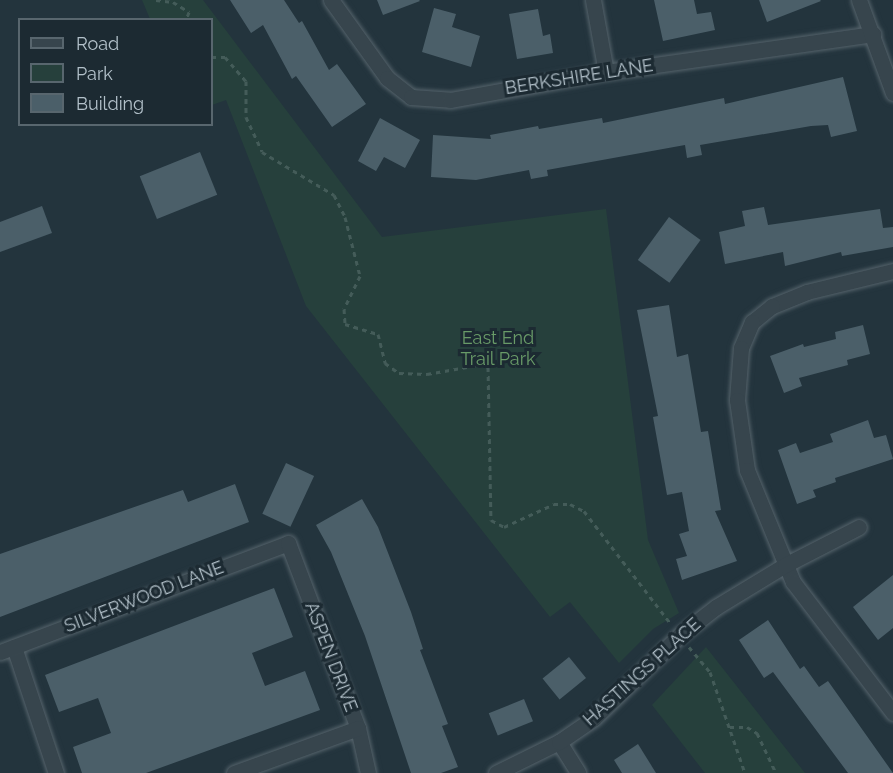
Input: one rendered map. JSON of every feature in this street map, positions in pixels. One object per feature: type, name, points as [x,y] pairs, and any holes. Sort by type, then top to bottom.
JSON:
[{"type":"street","name":"BERKSHIRE LANE","points":[[331,0],[387,78],[411,97],[450,100],[606,72],[873,34]]},
{"type":"street","points":[[593,0],[606,72]]},
{"type":"street","points":[[859,0],[893,93]]},
{"type":"street","points":[[893,271],[807,292],[772,306],[752,322],[741,348],[737,400],[747,470],[793,582],[893,713]]},
{"type":"street","name":"HASTINGS PLACE","points":[[496,773],[559,742],[630,687],[680,635],[717,607],[785,565],[859,527]]},
{"type":"street","name":"SILVERWOOD LANE","points":[[7,650],[288,543]]},
{"type":"street","name":"ASPEN DRIVE","points":[[288,543],[358,728],[368,773]]},
{"type":"street","points":[[7,650],[56,773]]},
{"type":"street","points":[[234,773],[358,728]]},
{"type":"street","points":[[559,742],[578,773]]},
{"type":"path","points":[[156,0],[173,2],[189,12],[187,18]]},
{"type":"path","points":[[213,57],[225,57],[246,81],[246,117],[262,152],[334,195],[345,218],[360,276],[344,309],[345,324],[378,334],[385,363],[399,373],[427,374],[484,364],[488,367],[491,520],[504,527],[554,504],[570,504],[584,511],[674,628]]},
{"type":"path","points":[[687,645],[710,672],[745,773]]},
{"type":"path","points":[[730,727],[747,727],[757,733],[776,773]]},
{"type":"green space","name":"East End Trail Park","points":[[142,0],[203,0],[382,237],[606,209],[648,540],[679,613],[653,629],[619,663],[570,602],[550,617],[306,306],[226,100],[213,105],[213,18],[150,18]]},
{"type":"green space","points":[[706,647],[805,773],[705,773],[652,705]]},
{"type":"building","points":[[230,0],[284,0],[299,23],[302,21],[329,70],[337,64],[366,104],[332,127],[296,76],[292,79],[263,25],[251,33]]},
{"type":"building","points":[[377,0],[419,0],[420,1],[383,15]]},
{"type":"building","points":[[654,0],[694,0],[697,14],[711,12],[715,30],[663,41]]},
{"type":"building","points":[[759,0],[820,0],[821,1],[767,22]]},
{"type":"building","points":[[434,8],[456,14],[452,27],[480,36],[471,67],[422,52]]},
{"type":"building","points":[[538,9],[543,36],[550,34],[553,53],[517,59],[509,14]]},
{"type":"building","points":[[843,77],[857,131],[831,137],[828,125],[811,126],[700,145],[702,155],[687,158],[685,145],[547,170],[548,176],[531,179],[529,170],[476,180],[431,177],[433,135],[491,139],[490,135],[538,126],[539,129],[602,118],[603,123],[724,98],[725,104]]},
{"type":"building","points":[[380,118],[420,140],[405,168],[384,157],[376,171],[358,161]]},
{"type":"building","points":[[200,152],[217,195],[157,219],[140,176]]},
{"type":"building","points":[[42,206],[52,233],[0,252],[0,222]]},
{"type":"building","points":[[764,207],[768,225],[880,209],[883,228],[893,227],[893,247],[842,256],[841,252],[785,266],[783,252],[725,264],[719,232],[745,226],[742,211]]},
{"type":"building","points":[[669,217],[701,240],[669,283],[638,260]]},
{"type":"building","points":[[669,305],[677,357],[688,354],[701,432],[708,431],[721,510],[715,511],[737,561],[682,580],[676,559],[687,556],[679,534],[689,531],[682,492],[667,495],[653,417],[658,416],[637,310]]},
{"type":"building","points":[[863,325],[870,354],[847,360],[848,365],[799,378],[802,386],[784,393],[770,356],[803,344],[804,347],[836,339],[835,332]]},
{"type":"building","points":[[868,420],[874,438],[886,435],[893,459],[835,478],[836,482],[813,490],[816,497],[797,504],[778,450],[796,443],[800,453],[833,442],[830,434]]},
{"type":"building","points":[[286,463],[314,476],[290,527],[262,514]]},
{"type":"building","points":[[235,484],[249,522],[0,617],[0,554],[183,490],[188,502]]},
{"type":"building","points":[[362,499],[378,527],[411,612],[423,649],[420,650],[448,724],[442,726],[458,767],[441,773],[411,773],[365,636],[331,552],[316,525]]},
{"type":"building","points":[[893,575],[893,628],[878,640],[853,607]]},
{"type":"building","points":[[274,588],[293,637],[252,653],[265,686],[305,671],[320,710],[146,773],[82,773],[73,747],[111,733],[98,698],[59,712],[45,675]]},
{"type":"building","points":[[768,620],[800,669],[804,666],[819,687],[828,681],[893,773],[848,773],[773,672],[764,678],[739,640]]},
{"type":"building","points":[[569,657],[586,678],[560,699],[543,678]]},
{"type":"building","points":[[524,699],[533,721],[498,735],[489,713]]},
{"type":"building","points":[[638,744],[656,773],[622,773],[614,760]]}]
